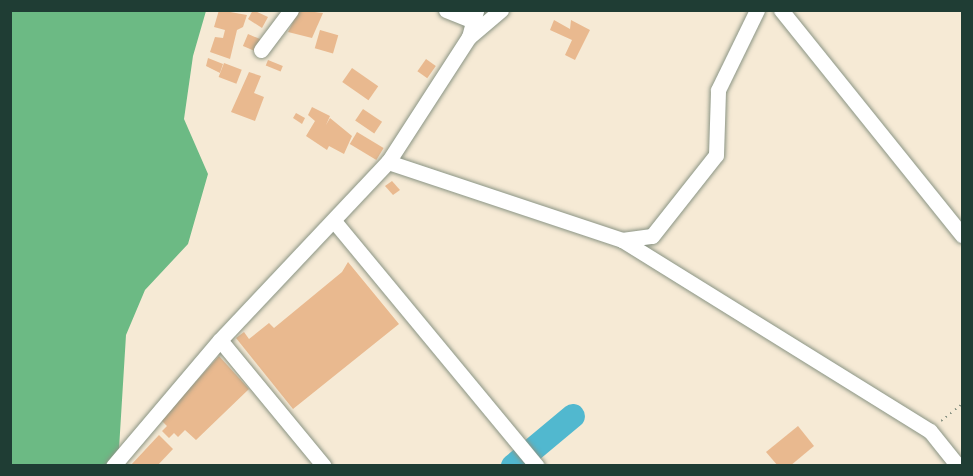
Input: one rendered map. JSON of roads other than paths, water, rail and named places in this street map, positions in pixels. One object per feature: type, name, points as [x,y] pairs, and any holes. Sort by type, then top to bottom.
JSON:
[{"type":"street","points":[[261,50],[291,10]]},
{"type":"street","points":[[446,10],[473,15],[469,37]]},
{"type":"street","points":[[115,465],[220,340],[388,162],[469,37],[501,10]]},
{"type":"street","points":[[622,240],[652,236],[716,155],[718,90],[757,10]]},
{"type":"street","points":[[782,10],[963,235]]},
{"type":"street","points":[[388,162],[622,240],[930,431],[958,465]]},
{"type":"street","points":[[334,221],[537,465]]},
{"type":"street","points":[[220,340],[324,465]]},
{"type":"waterway","points":[[513,466],[573,416]]}]
